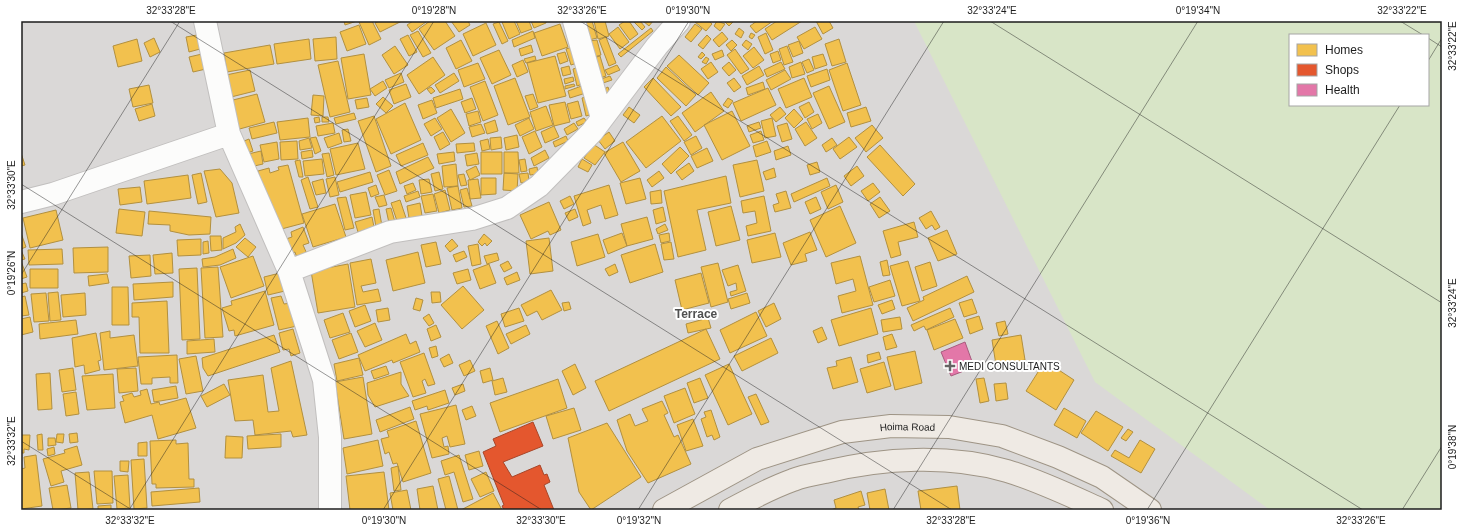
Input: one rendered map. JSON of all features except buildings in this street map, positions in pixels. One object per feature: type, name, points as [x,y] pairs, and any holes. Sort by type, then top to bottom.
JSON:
[{"type":"main road","name":"Hoima Road","points":[[664,510],[757,459],[842,432],[892,426],[949,427],[1002,436],[1058,457],[1102,477],[1150,510]]},
{"type":"main road","points":[[730,510],[761,493],[794,479],[847,467],[896,460],[954,461],[1006,471],[1063,492],[1102,510]]},
{"type":"street","points":[[205,21],[230,134],[289,271],[324,380],[330,436],[330,510]]},
{"type":"street","points":[[574,21],[602,118]]},
{"type":"street","points":[[289,271],[390,232],[472,218],[507,208],[539,186],[569,156],[602,118],[657,46],[679,21]]},
{"type":"street","points":[[21,202],[53,194],[230,134]]},
{"type":"shaded area","points":[[21,21],[1442,21],[1442,510],[21,510]]},
{"type":"green space","points":[[914,21],[1442,21],[1442,510],[1270,510],[1095,382]]},
{"type":"place","name":"MEDI CONSULTANTS","points":[[950,366]]},
{"type":"district","name":"Terrace","points":[[696,314]]}]
